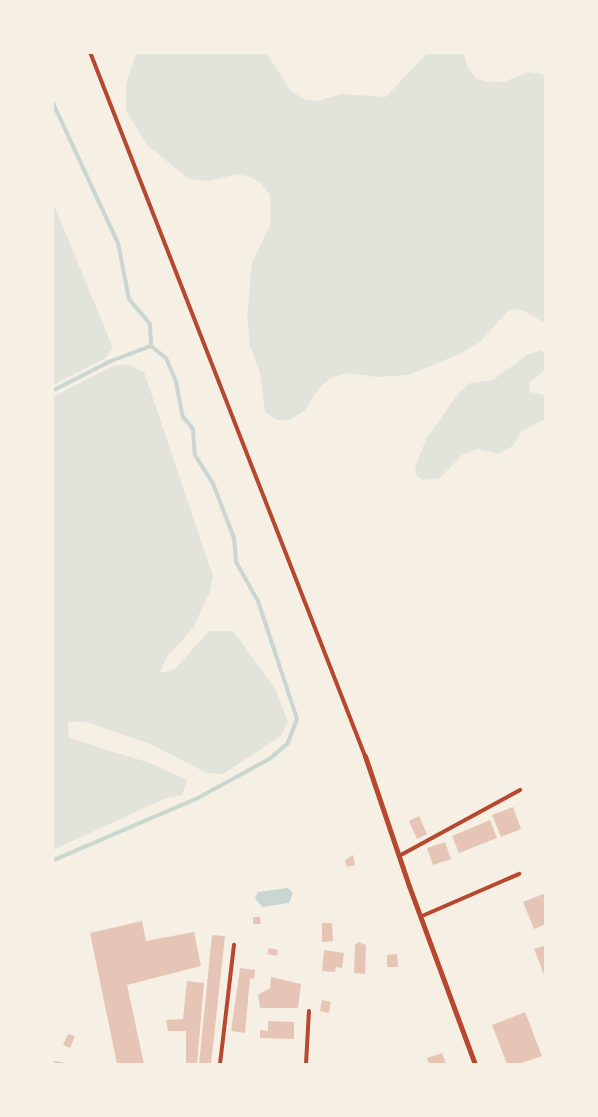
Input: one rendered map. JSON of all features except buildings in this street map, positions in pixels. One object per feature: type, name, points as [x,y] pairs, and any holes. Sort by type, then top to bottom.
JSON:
[{"type":"street","points":[[365,756],[399,856],[475,1064]]},
{"type":"lane","points":[[90,52],[365,756]]},
{"type":"lane","points":[[399,856],[520,790]]},
{"type":"lane","points":[[422,916],[519,874]]},
{"type":"lane","points":[[220,1064],[234,945]]},
{"type":"lane","points":[[306,1064],[309,1011]]},
{"type":"shaded area","points":[[136,53],[266,53],[291,91],[304,99],[317,101],[342,94],[386,97],[427,53],[464,53],[468,68],[477,79],[491,82],[504,82],[528,72],[542,74],[546,78],[545,323],[522,310],[510,309],[480,342],[457,355],[408,375],[377,377],[346,373],[331,378],[321,386],[305,410],[290,420],[276,420],[265,412],[260,373],[250,346],[247,317],[252,263],[271,223],[270,195],[261,183],[250,177],[237,174],[210,181],[189,179],[148,146],[126,111],[126,84]]},
{"type":"shaded area","points":[[52,200],[113,348],[104,359],[53,385]]},
{"type":"shaded area","points":[[541,350],[545,353],[545,370],[529,383],[530,392],[545,395],[545,419],[521,432],[513,446],[499,454],[477,449],[462,455],[440,478],[423,480],[417,476],[415,468],[426,439],[458,394],[470,383],[493,380],[527,355]]},
{"type":"shaded area","points":[[127,364],[144,372],[213,576],[210,592],[193,628],[166,658],[160,673],[175,669],[209,631],[233,631],[275,688],[288,722],[281,736],[223,774],[207,773],[150,744],[87,722],[68,722],[69,738],[150,763],[187,780],[182,795],[166,798],[53,850],[53,397],[113,366]]},
{"type":"shaded area","points":[[288,888],[293,893],[289,903],[262,907],[255,898],[258,892]]},
{"type":"waterway","points":[[52,101],[118,243],[129,299],[150,324],[151,346],[166,358],[176,382],[183,417],[193,429],[195,455],[214,486],[234,538],[236,562],[258,601],[297,719],[288,743],[271,758],[198,798],[52,861]]},
{"type":"waterway","points":[[52,391],[111,361],[151,346]]}]
